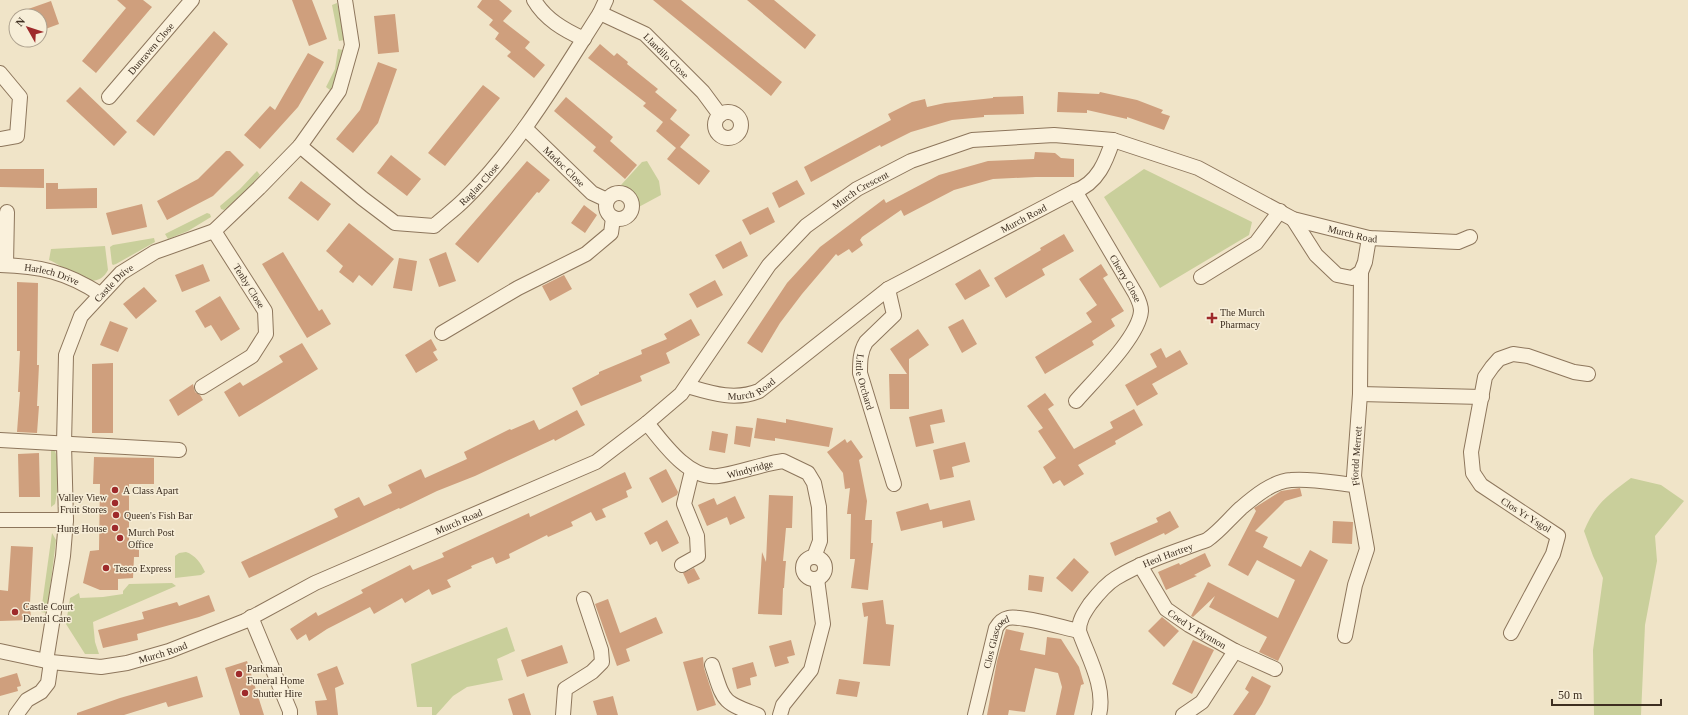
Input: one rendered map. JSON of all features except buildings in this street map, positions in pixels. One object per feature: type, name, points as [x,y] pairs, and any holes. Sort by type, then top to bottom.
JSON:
[{"type":"street","name":"Dunraven Close","points":[[109,97],[192,0]]},
{"type":"street","name":"Castle Drive","points":[[16,715],[27,700],[42,692],[48,683],[49,662],[63,556],[66,520],[64,444],[66,355],[80,316],[121,273],[155,252],[214,231],[300,146],[339,91],[352,45],[345,0]]},
{"type":"street","points":[[534,0],[538,7],[548,17],[565,30],[584,39]]},
{"type":"street","name":"Raglan Close","points":[[300,146],[362,198],[395,223],[434,226],[464,200],[526,128],[584,39],[603,6]]},
{"type":"street","name":"Llandilo Close","points":[[603,6],[645,34],[704,92],[720,115]]},
{"type":"street","points":[[0,73],[20,97],[17,136],[0,139]]},
{"type":"street","name":"Madoc Close","points":[[526,128],[592,193],[607,200]]},
{"type":"street","name":"Murch Crescent","points":[[687,386],[769,265],[806,226],[857,189],[911,160],[972,140],[1054,135],[1113,140]]},
{"type":"street","name":"Murch Road","points":[[0,651],[49,662],[101,667],[128,663],[176,648],[215,634],[252,617],[315,583],[596,462],[674,401],[687,386],[723,396],[748,395],[759,391],[888,290],[1075,191],[1085,188],[1105,164],[1113,140],[1198,168],[1293,219],[1369,238],[1458,242],[1470,238]]},
{"type":"street","name":"Cherry Close","points":[[1075,191],[1140,302],[1141,310],[1132,336],[1076,401]]},
{"type":"street","points":[[442,333],[518,288],[586,254],[611,233],[613,218],[606,210],[607,200],[614,193],[625,194],[631,202],[631,212],[623,218],[613,218]]},
{"type":"street","points":[[1201,276],[1256,243],[1280,211]]},
{"type":"street","points":[[3,265],[7,212]]},
{"type":"street","points":[[1293,219],[1316,255],[1337,276],[1352,278],[1361,272]]},
{"type":"street","name":"Tenby Close","points":[[202,387],[252,356],[266,334],[265,311],[214,231]]},
{"type":"street","name":"Ffordd Merrett","points":[[1345,636],[1356,584],[1367,549],[1355,485],[1360,394],[1361,272],[1365,262],[1369,238]]},
{"type":"street","name":"Harlech Drive","points":[[3,265],[50,270],[84,284],[100,294]]},
{"type":"street","name":"Little Orchard","points":[[888,290],[894,315],[866,342],[862,348],[860,373],[894,484]]},
{"type":"street","name":"Clos Yr Ysgol","points":[[1511,633],[1554,554],[1558,536],[1481,485],[1473,472],[1472,452],[1485,377],[1499,359],[1513,354],[1528,356],[1574,372],[1588,374]]},
{"type":"street","points":[[1360,394],[1482,397]]},
{"type":"street","points":[[647,423],[666,446],[692,471],[684,504],[697,536],[698,556],[682,565]]},
{"type":"street","points":[[0,440],[179,450]]},
{"type":"street","name":"Windyridge","points":[[692,471],[703,475],[716,476],[783,460],[808,473],[814,483],[819,507],[820,541],[814,558],[818,558],[824,565],[823,573],[817,579],[823,624],[811,670],[783,705],[780,715]]},
{"type":"street","name":"Heol Hartrey","points":[[1079,632],[1079,623],[1085,610],[1115,579],[1140,566],[1207,540],[1216,534],[1240,509],[1261,493],[1279,483],[1290,480],[1303,480],[1355,485]]},
{"type":"street","points":[[0,520],[66,520]]},
{"type":"street","name":"Coed Y Ffynnon","points":[[1140,566],[1166,609],[1189,625],[1235,651],[1275,669]]},
{"type":"street","points":[[563,715],[564,689],[592,672],[602,662],[601,650],[584,599]]},
{"type":"street","points":[[252,617],[290,711],[290,715]]},
{"type":"street","name":"Clos Glascoed","points":[[975,715],[996,628],[1001,622],[1009,618],[1024,619],[1079,632]]},
{"type":"street","points":[[1079,632],[1099,684],[1101,707],[1099,715]]},
{"type":"street","name":"Coed Y Ffynnon","points":[[1183,715],[1202,702],[1235,651]]},
{"type":"street","points":[[712,665],[723,697],[731,705],[758,715]]},
{"type":"green space","points":[[337,3],[341,17],[344,40],[339,41],[332,5]]},
{"type":"green space","points":[[338,49],[343,50],[343,55],[334,85],[330,90],[326,87],[335,69]]},
{"type":"green space","points":[[647,161],[659,181],[661,195],[635,209],[637,201],[633,191],[621,185],[642,162]]},
{"type":"green space","points":[[1144,169],[1252,222],[1249,235],[1160,288],[1104,197]]},
{"type":"green space","points":[[257,171],[260,175],[247,191],[224,210],[221,209],[220,206],[240,189]]},
{"type":"green space","points":[[207,213],[210,214],[211,217],[188,231],[168,239],[165,234]]},
{"type":"green space","points":[[154,238],[155,242],[116,264],[112,264],[110,247],[113,245]]},
{"type":"green space","points":[[105,246],[108,270],[102,277],[95,280],[88,280],[80,277],[49,260],[51,249]]},
{"type":"green space","points":[[53,448],[58,460],[58,475],[55,504],[51,507],[51,449]]},
{"type":"green space","points":[[1631,478],[1661,485],[1684,501],[1655,536],[1657,561],[1645,625],[1641,715],[1594,715],[1593,650],[1603,578],[1584,531],[1593,514],[1603,501]]},
{"type":"green space","points":[[52,533],[56,540],[47,613],[41,612]]},
{"type":"green space","points":[[186,552],[197,560],[205,572],[201,575],[175,578],[175,556],[179,553]]},
{"type":"green space","points":[[172,583],[176,586],[93,622],[95,642],[99,654],[85,654],[66,624],[70,598],[79,593],[80,598],[103,597],[123,594],[123,591],[129,584]]},
{"type":"green space","points":[[507,627],[515,651],[497,659],[503,680],[467,687],[453,696],[436,715],[432,715],[432,707],[417,707],[411,664]]},
{"type":"place","name":"The Murch Pharmacy","points":[[1212,318]]},
{"type":"place","name":"A Class Apart","points":[[115,490]]},
{"type":"place","name":"Valley View Fruit Stores","points":[[115,503]]},
{"type":"place","name":"Queen's Fish Bar","points":[[116,515]]},
{"type":"place","name":"Hung House","points":[[115,528]]},
{"type":"place","name":"Murch Post Office","points":[[120,538]]},
{"type":"place","name":"Tesco Express","points":[[106,568]]},
{"type":"place","name":"Castle Court Dental Care","points":[[15,612]]},
{"type":"place","name":"Parkman Funeral Home","points":[[239,674]]},
{"type":"place","name":"Shutter Hire","points":[[245,693]]}]
